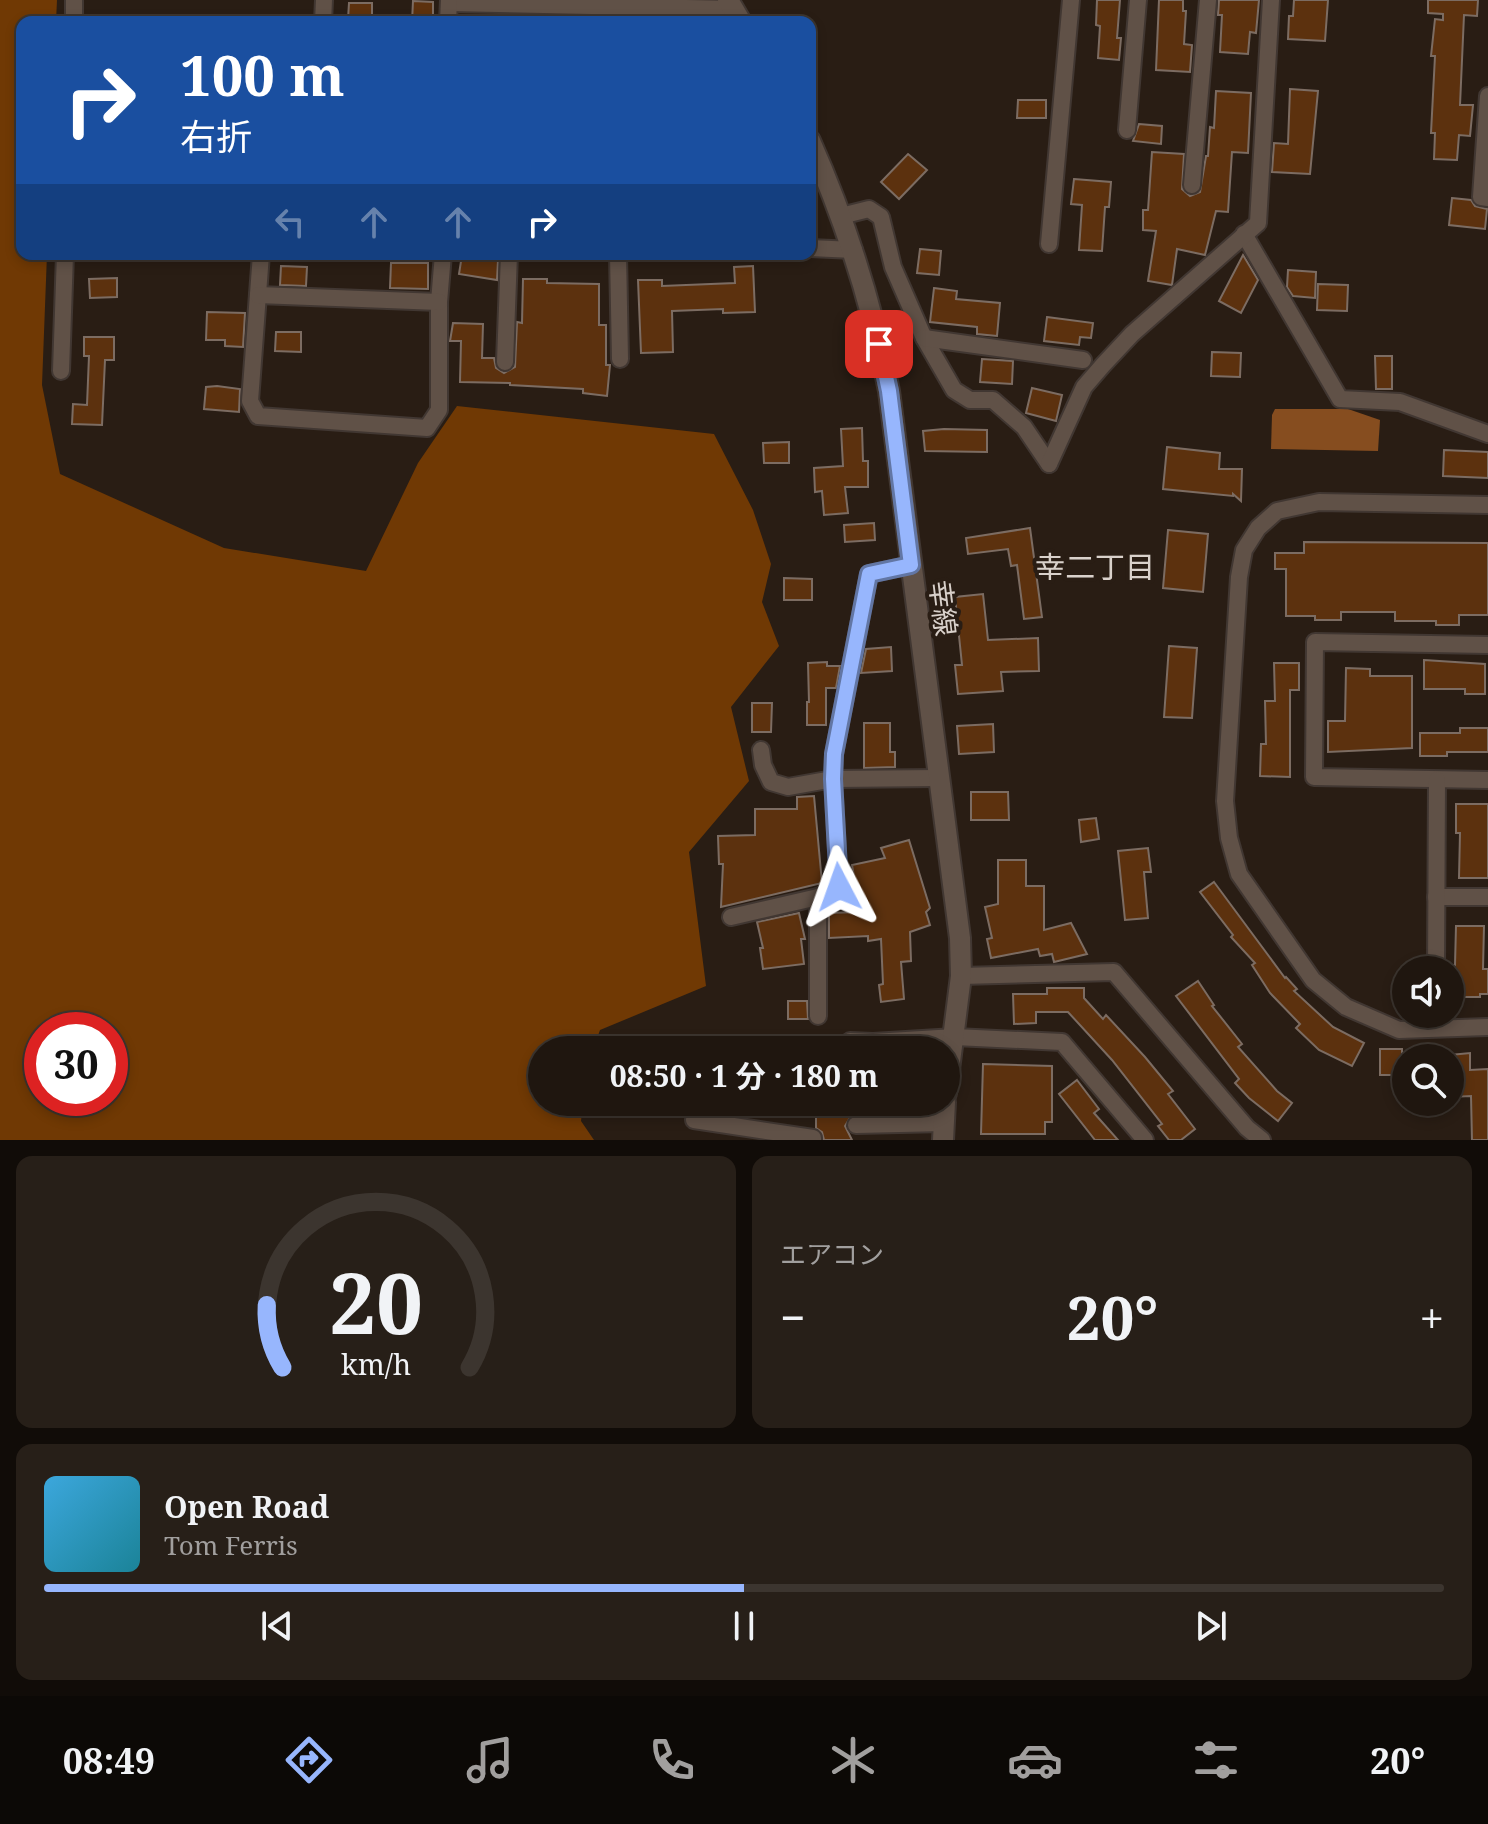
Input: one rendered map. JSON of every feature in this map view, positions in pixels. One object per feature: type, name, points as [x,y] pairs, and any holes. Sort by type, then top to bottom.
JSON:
[{"type":"street","points":[[1049,244],[1071,0]]},
{"type":"street","points":[[1127,130],[1138,0]]},
{"type":"street","points":[[1192,185],[1208,0]]},
{"type":"street","points":[[841,216],[869,209],[881,217],[893,267],[924,338],[954,390],[970,400],[993,400],[1024,427],[1049,464],[1084,387],[1132,334],[1258,223],[1271,0]]},
{"type":"street","points":[[449,1],[734,10]]},
{"type":"street","points":[[1488,96],[1481,197],[1488,198]]},
{"type":"street","name":"幸線","points":[[816,156],[854,250],[875,321],[889,391],[960,938],[961,976],[955,1036]]},
{"type":"street","points":[[1244,234],[1340,399],[1400,402],[1488,434]]},
{"type":"street","points":[[816,248],[854,250]]},
{"type":"street","points":[[61,371],[65,260]]},
{"type":"street","points":[[261,260],[250,401],[258,416],[427,428],[439,410],[439,302],[442,260]]},
{"type":"street","points":[[505,362],[509,260]]},
{"type":"street","points":[[618,260],[620,359]]},
{"type":"street","points":[[258,295],[439,302]]},
{"type":"street","points":[[924,338],[1083,360]]},
{"type":"street","points":[[1392,1027],[1346,1007],[1313,980],[1239,874],[1229,838],[1225,801],[1239,577],[1244,550],[1258,528],[1277,511],[1319,502],[1488,505]]},
{"type":"street","points":[[731,917],[818,897],[839,887],[834,754],[869,574],[911,565]]},
{"type":"street","points":[[1488,645],[1315,642],[1314,777],[1488,780]]},
{"type":"street","points":[[761,750],[763,765],[771,782],[788,787],[833,779],[938,778]]},
{"type":"street","points":[[1436,956],[1437,780]]},
{"type":"street","points":[[818,897],[818,1016]]},
{"type":"street","points":[[1436,897],[1488,897]]},
{"type":"street","points":[[961,976],[1114,972],[1247,1128],[1262,1140]]},
{"type":"street","points":[[1464,1025],[1488,1027]]},
{"type":"street","points":[[960,1037],[1062,1042],[1145,1140]]},
{"type":"street","points":[[694,1120],[813,1140]]},
{"type":"street","points":[[856,1125],[944,1132]]},
{"type":"shaded area","points":[[0,0],[57,0],[56,16],[16,16],[16,260],[47,260],[42,385],[60,474],[224,548],[366,571],[418,463],[457,406],[714,434],[753,510],[771,564],[762,602],[779,646],[731,707],[749,781],[689,852],[706,986],[600,1030],[598,1036],[528,1036],[528,1116],[582,1116],[581,1121],[594,1140],[0,1140]]},
{"type":"shaded area","points":[[1275,409],[1348,409],[1380,420],[1378,451],[1271,449]]},
{"type":"building","points":[[1097,0],[1120,0],[1119,60],[1098,58],[1100,26],[1096,25]]},
{"type":"building","points":[[1159,0],[1183,0],[1183,11],[1186,11],[1184,44],[1192,45],[1190,72],[1156,70]]},
{"type":"building","points":[[1219,0],[1259,0],[1256,33],[1250,32],[1248,54],[1220,52],[1222,15],[1218,15]]},
{"type":"building","points":[[1294,0],[1328,0],[1325,41],[1288,39],[1289,16],[1293,16]]},
{"type":"building","points":[[1428,0],[1478,0],[1477,16],[1464,15],[1460,105],[1473,105],[1470,136],[1459,135],[1457,160],[1434,159],[1435,133],[1431,133],[1435,56],[1431,56],[1435,19],[1443,20],[1443,14],[1428,13]]},
{"type":"building","points":[[413,1],[433,2],[433,16],[412,16]]},
{"type":"building","points":[[349,3],[372,3],[372,16],[348,16]]},
{"type":"building","points":[[1290,89],[1318,91],[1310,174],[1272,172],[1274,143],[1288,144]]},
{"type":"building","points":[[1216,91],[1251,93],[1248,153],[1232,152],[1228,212],[1216,211],[1205,255],[1177,249],[1172,285],[1148,281],[1156,231],[1143,230],[1143,210],[1148,210],[1152,152],[1184,154],[1182,189],[1190,196],[1200,192],[1208,156],[1210,127],[1214,128]]},
{"type":"building","points":[[1018,100],[1046,100],[1046,118],[1017,118]]},
{"type":"building","points":[[1139,124],[1162,126],[1161,144],[1133,141]]},
{"type":"building","points":[[908,154],[927,170],[899,199],[881,182]]},
{"type":"building","points":[[1074,179],[1111,182],[1109,207],[1105,207],[1102,251],[1079,250],[1082,205],[1071,204]]},
{"type":"building","points":[[1452,198],[1471,200],[1475,206],[1487,209],[1485,229],[1449,225]]},
{"type":"building","points":[[920,249],[941,251],[939,275],[917,273]]},
{"type":"building","points":[[1243,255],[1258,280],[1241,313],[1219,301]]},
{"type":"building","points":[[461,260],[498,260],[497,280],[459,274]]},
{"type":"building","points":[[391,263],[428,263],[428,289],[390,288]]},
{"type":"building","points":[[281,266],[307,267],[306,286],[280,285]]},
{"type":"building","points":[[753,266],[755,312],[723,313],[723,309],[672,311],[673,352],[641,353],[638,280],[662,280],[662,286],[735,283],[734,267]]},
{"type":"building","points":[[1288,270],[1316,272],[1315,298],[1293,296],[1287,287]]},
{"type":"building","points":[[117,278],[117,297],[90,298],[89,279]]},
{"type":"building","points":[[523,279],[547,279],[547,283],[599,284],[599,325],[606,325],[606,365],[610,365],[607,396],[583,393],[583,389],[460,382],[461,341],[450,341],[453,323],[483,324],[482,358],[494,358],[496,368],[504,373],[515,367],[517,322],[522,323]]},
{"type":"building","points":[[1318,284],[1348,285],[1347,311],[1317,310]]},
{"type":"building","points":[[934,288],[957,291],[956,299],[1000,303],[997,336],[977,334],[977,327],[930,322]]},
{"type":"building","points":[[207,312],[245,313],[243,347],[225,346],[225,340],[206,340]]},
{"type":"building","points":[[1047,317],[1093,323],[1091,338],[1080,337],[1079,345],[1044,341]]},
{"type":"building","points":[[276,332],[301,332],[301,352],[275,351]]},
{"type":"building","points":[[84,337],[114,337],[114,360],[105,360],[102,425],[72,424],[73,404],[87,405],[89,356],[84,356]]},
{"type":"building","points":[[1212,352],[1241,353],[1240,377],[1211,376]]},
{"type":"building","points":[[1375,356],[1392,356],[1392,389],[1376,389]]},
{"type":"building","points":[[982,359],[1013,361],[1012,384],[980,382]]},
{"type":"building","points":[[206,387],[240,389],[239,412],[204,409]]},
{"type":"building","points":[[1032,388],[1062,395],[1056,421],[1026,413]]},
{"type":"building","points":[[862,428],[863,461],[868,461],[868,487],[845,487],[848,513],[824,515],[822,491],[815,492],[814,468],[843,466],[841,429]]},
{"type":"building","points":[[987,430],[987,452],[925,451],[923,431]]},
{"type":"building","points":[[789,442],[789,463],[764,463],[763,443]]},
{"type":"building","points":[[1167,447],[1220,453],[1219,469],[1242,469],[1241,501],[1233,494],[1163,489]]},
{"type":"building","points":[[1444,450],[1488,452],[1488,478],[1443,476]]},
{"type":"building","points":[[874,523],[875,540],[845,542],[844,525]]},
{"type":"building","points":[[1030,528],[1042,617],[1024,619],[1017,565],[1011,566],[1008,549],[968,554],[966,538]]},
{"type":"building","points":[[1168,530],[1208,534],[1203,592],[1163,588]]},
{"type":"building","points":[[1304,542],[1488,543],[1488,615],[1459,615],[1459,625],[1436,625],[1436,621],[1395,621],[1395,612],[1341,612],[1341,620],[1286,616],[1286,569],[1275,569],[1275,553],[1304,553]]},
{"type":"building","points":[[784,578],[812,579],[812,600],[784,600]]},
{"type":"building","points":[[983,594],[988,640],[1038,638],[1039,671],[1001,672],[1003,691],[958,694],[955,665],[962,665],[955,597]]},
{"type":"building","points":[[1169,646],[1197,648],[1192,718],[1164,717]]},
{"type":"building","points":[[891,647],[892,671],[861,673],[866,649]]},
{"type":"building","points":[[1424,660],[1485,664],[1485,694],[1465,694],[1465,689],[1424,689]]},
{"type":"building","points":[[827,662],[827,666],[840,666],[836,688],[826,688],[826,725],[807,725],[808,663]]},
{"type":"building","points":[[1274,663],[1299,663],[1299,690],[1290,690],[1290,777],[1260,776],[1261,744],[1266,744],[1265,701],[1275,701]]},
{"type":"building","points":[[1346,668],[1370,669],[1370,676],[1412,676],[1412,748],[1328,752],[1328,721],[1345,721]]},
{"type":"building","points":[[752,703],[772,703],[771,732],[752,732]]},
{"type":"building","points":[[864,723],[890,723],[890,752],[895,752],[895,767],[864,768]]},
{"type":"building","points":[[993,724],[994,752],[959,754],[957,726]]},
{"type":"building","points":[[1460,728],[1488,728],[1488,752],[1447,752],[1447,756],[1420,756],[1420,733],[1460,733]]},
{"type":"building","points":[[971,792],[1008,792],[1009,820],[971,820]]},
{"type":"building","points":[[814,796],[822,883],[721,907],[723,864],[719,864],[718,836],[755,835],[755,809],[797,809],[797,797]]},
{"type":"building","points":[[1456,804],[1488,804],[1488,878],[1459,878],[1460,833],[1456,833]]},
{"type":"building","points":[[1096,818],[1099,839],[1081,842],[1079,820]]},
{"type":"building","points":[[909,840],[930,908],[926,912],[930,925],[910,932],[911,961],[901,962],[904,999],[881,1002],[881,939],[868,941],[868,936],[829,938],[829,913],[858,912],[852,865],[885,858],[881,848]]},
{"type":"building","points":[[1148,848],[1151,872],[1144,872],[1148,918],[1125,920],[1118,851]]},
{"type":"building","points":[[998,860],[1026,860],[1026,886],[1044,886],[1044,930],[1071,923],[1087,954],[1054,962],[1052,954],[1040,956],[1038,949],[991,958],[987,939],[992,938],[985,907],[998,904]]},
{"type":"building","points":[[1214,882],[1285,978],[1297,989],[1294,991],[1333,1027],[1364,1043],[1352,1066],[1319,1050],[1296,1028],[1300,1024],[1270,993],[1252,965],[1255,963],[1231,937],[1233,935],[1200,892]]},
{"type":"building","points":[[799,913],[805,939],[801,939],[804,964],[763,969],[760,948],[763,948],[757,922]]},
{"type":"building","points":[[1456,926],[1484,926],[1483,969],[1488,969],[1488,994],[1464,997],[1464,956],[1455,956]]},
{"type":"building","points":[[1198,981],[1212,1006],[1242,1044],[1238,1047],[1277,1091],[1292,1103],[1278,1121],[1235,1083],[1239,1079],[1176,996]]},
{"type":"building","points":[[1047,988],[1084,988],[1084,998],[1103,1019],[1106,1015],[1173,1091],[1168,1094],[1195,1129],[1181,1140],[1169,1140],[1158,1126],[1162,1124],[1112,1060],[1068,1012],[1036,1012],[1036,1023],[1014,1024],[1013,994],[1047,994]]},
{"type":"building","points":[[788,1001],[807,1001],[808,1019],[788,1019]]},
{"type":"building","points":[[1380,1049],[1392,1049],[1392,1075],[1380,1075]]},
{"type":"building","points":[[1470,1053],[1470,1070],[1488,1069],[1488,1140],[1472,1140],[1471,1096],[1464,1096],[1464,1054]]},
{"type":"building","points":[[983,1064],[1052,1066],[1052,1122],[1045,1122],[1045,1134],[981,1134]]},
{"type":"building","points":[[1077,1080],[1099,1109],[1094,1113],[1118,1140],[1095,1140],[1059,1094]]},
{"type":"building","points":[[816,1116],[851,1116],[845,1126],[852,1140],[824,1140],[822,1132],[816,1128]]},
{"type":"district","name":"幸二丁目","points":[[1095,566]]},
{"type":"route","points":[[839,887],[834,754],[869,574],[911,565],[889,391],[879,344]]}]
